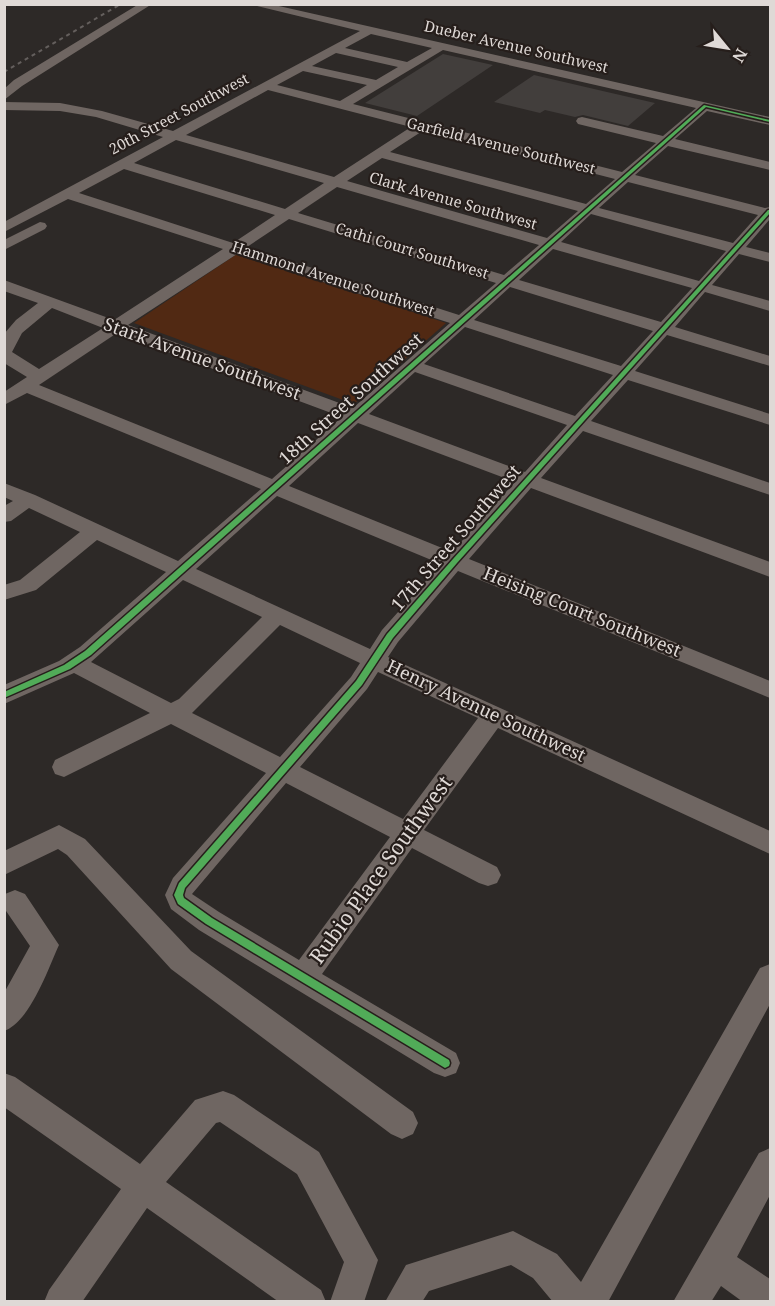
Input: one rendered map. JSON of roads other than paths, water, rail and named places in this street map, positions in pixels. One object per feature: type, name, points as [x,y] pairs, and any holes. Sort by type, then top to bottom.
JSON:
[{"type":"street","points":[[4,96],[18,83],[147,4]]},
{"type":"street","name":"Dueber Avenue Southwest","points":[[254,4],[771,121]]},
{"type":"street","name":"20th Street Southwest","points":[[4,228],[267,86],[301,73],[319,57],[369,30]]},
{"type":"street","points":[[350,41],[423,58]]},
{"type":"street","points":[[342,105],[441,46]]},
{"type":"street","points":[[335,49],[408,66]]},
{"type":"street","points":[[319,57],[392,75]]},
{"type":"street","points":[[301,73],[376,84]]},
{"type":"street","points":[[301,73],[361,94]]},
{"type":"street","name":"Garfield Avenue Southwest","points":[[267,86],[770,213]]},
{"type":"street","name":"Clark Avenue Southwest","points":[[4,106],[77,110],[771,306]]},
{"type":"street","name":"18th Street Southwest","points":[[4,695],[73,663],[88,653],[705,106]]},
{"type":"street","points":[[582,121],[771,166]]},
{"type":"street","points":[[4,400],[422,125]]},
{"type":"street","points":[[380,153],[771,258]]},
{"type":"street","name":"Cathi Court Southwest","points":[[122,164],[771,361]]},
{"type":"street","name":"Hammond Avenue Southwest","points":[[67,194],[771,420]]},
{"type":"street","name":"17th Street Southwest","points":[[302,978],[208,921],[181,901],[178,895],[182,886],[359,683],[390,636],[455,561],[770,213]]},
{"type":"street","points":[[4,246],[50,221],[30,214]]},
{"type":"street","name":"Stark Avenue Southwest","points":[[4,285],[771,570]]},
{"type":"street","points":[[4,353],[7,342],[14,333],[50,302]]},
{"type":"street","name":"Heising Court Southwest","points":[[4,353],[20,366],[33,382],[275,487],[771,690]]},
{"type":"street","points":[[412,366],[771,489]]},
{"type":"street","name":"Henry Avenue Southwest","points":[[4,489],[771,843]]},
{"type":"street","points":[[4,516],[28,499]]},
{"type":"street","points":[[4,593],[28,585],[96,530]]},
{"type":"street","points":[[64,767],[188,705],[278,614]]},
{"type":"street","points":[[73,663],[488,875]]},
{"type":"street","name":"Rubio Place Southwest","points":[[445,1064],[302,978],[494,715]]},
{"type":"street","points":[[4,864],[59,836],[76,847],[181,960],[402,1124]]},
{"type":"street","points":[[4,1018],[21,994],[45,945],[15,902]]},
{"type":"street","points":[[589,1302],[771,977]]},
{"type":"street","points":[[4,1088],[309,1302]]},
{"type":"street","points":[[61,1302],[143,1185],[206,1111],[223,1106],[308,1163],[361,1260],[346,1302]]},
{"type":"street","points":[[690,1302],[716,1263],[771,1164]]},
{"type":"street","points":[[402,1302],[418,1277],[513,1248],[545,1266],[576,1302]]},
{"type":"street","points":[[716,1263],[771,1299]]},
{"type":"railway","points":[[4,72],[121,4]]}]
